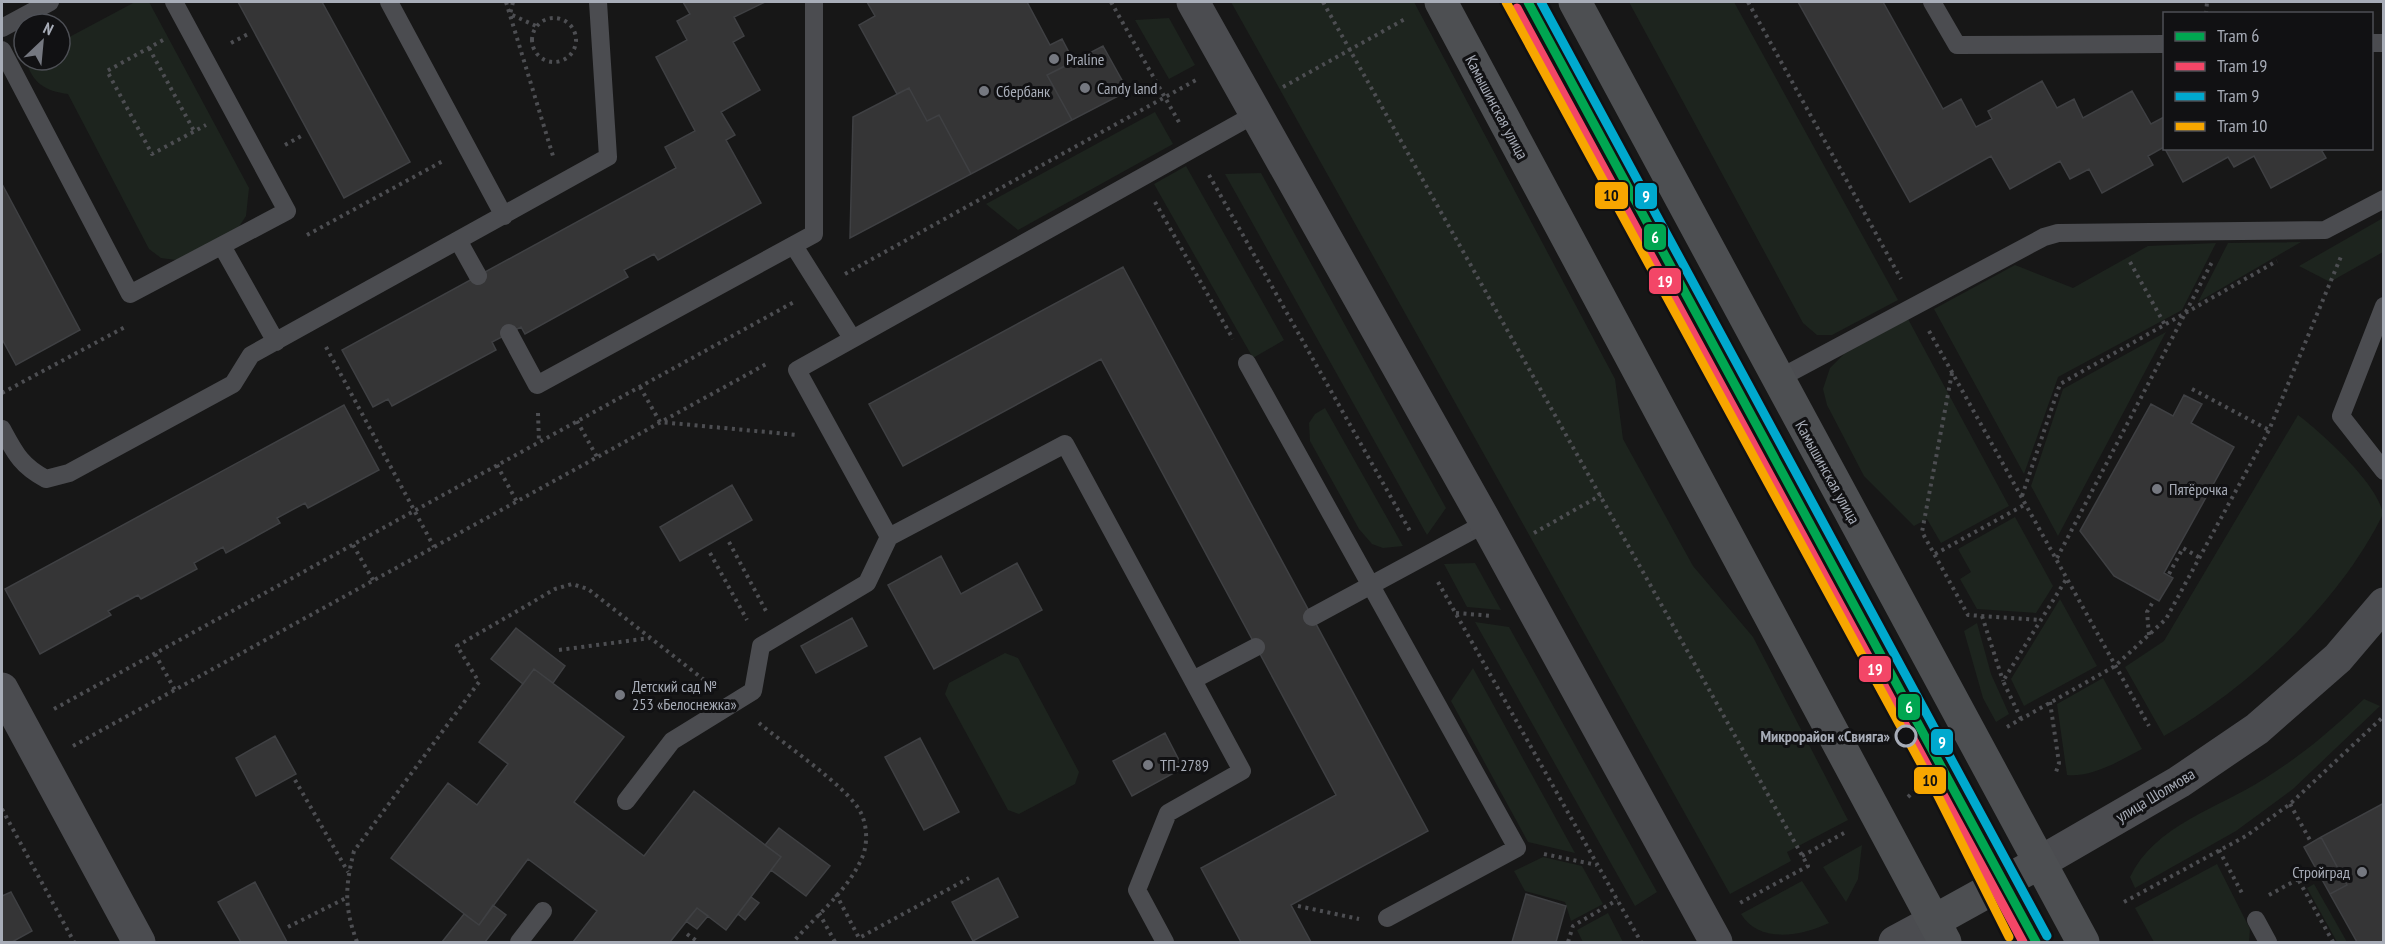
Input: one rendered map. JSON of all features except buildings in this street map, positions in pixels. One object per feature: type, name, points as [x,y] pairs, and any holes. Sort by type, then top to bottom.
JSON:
[{"type":"main road","name":"Камышинская улица","points":[[1441,2],[1940,932]]},
{"type":"main road","name":"Камышинская улица","points":[[1575,2],[2083,942]]},
{"type":"main road","name":"улица Шолмова","points":[[1940,932],[2039,863]]},
{"type":"street","points":[[1194,2],[1265,103],[1493,537],[1716,942]]},
{"type":"street","name":"улица Шолмова","points":[[2039,863],[2179,782],[2257,729],[2338,658],[2384,604]]},
{"type":"street","points":[[2,689],[139,942]]},
{"type":"street","name":"улица Шолмова","points":[[1895,942],[1940,932]]},
{"type":"lane","points":[[2,28],[50,2]]},
{"type":"lane","points":[[2,50],[130,294],[287,211],[174,2]]},
{"type":"lane","points":[[389,2],[504,216]]},
{"type":"lane","points":[[2,429],[17,457],[29,470],[46,478],[69,473],[233,384],[250,355],[459,242],[608,157],[598,2]]},
{"type":"lane","points":[[509,333],[537,385],[814,234],[814,2]]},
{"type":"lane","points":[[1932,2],[1957,45],[2163,44]]},
{"type":"lane","points":[[890,537],[797,370],[1194,148],[1265,103]]},
{"type":"lane","points":[[1778,379],[2037,239],[2058,233],[2325,230],[2384,199]]},
{"type":"lane","points":[[459,242],[478,276]]},
{"type":"lane","points":[[222,246],[276,342]]},
{"type":"lane","points":[[794,246],[852,338]]},
{"type":"lane","points":[[2384,306],[2341,417],[2384,471]]},
{"type":"lane","points":[[1247,363],[1517,848],[1387,918]]},
{"type":"lane","points":[[626,801],[672,741],[753,691],[761,646],[867,583],[890,537],[1065,444],[1242,771],[1168,813],[1137,890],[1165,942]]},
{"type":"lane","points":[[1312,617],[1424,557],[1493,537]]},
{"type":"lane","points":[[1194,680],[1256,647]]},
{"type":"lane","points":[[519,942],[543,911]]},
{"type":"lane","points":[[2252,913],[2268,942]]},
{"type":"path","points":[[506,2],[562,183]]},
{"type":"path","points":[[510,14],[513,2]]},
{"type":"path","points":[[1111,2],[1641,942]]},
{"type":"path","points":[[1323,2],[1808,866]]},
{"type":"path","points":[[1748,2],[2149,726]]},
{"type":"path","points":[[510,14],[536,26]]},
{"type":"path","points":[[548,18],[563,20],[574,30],[575,45],[572,52],[561,61],[554,62],[540,58],[531,39],[536,26],[548,18]]},
{"type":"path","points":[[1265,103],[1405,19]]},
{"type":"path","points":[[188,28],[107,71],[152,154],[233,111]]},
{"type":"path","points":[[230,44],[250,33]]},
{"type":"path","points":[[149,48],[194,132]]},
{"type":"path","points":[[22,727],[1165,97]]},
{"type":"path","points":[[284,146],[303,135]]},
{"type":"path","points":[[1141,178],[1247,363]]},
{"type":"path","points":[[2057,559],[2228,231]]},
{"type":"path","points":[[2113,233],[2165,325]]},
{"type":"path","points":[[2011,724],[2115,666],[2166,619],[2269,430],[2347,244]]},
{"type":"path","points":[[2022,497],[2060,384],[2283,258]]},
{"type":"path","points":[[312,321],[434,547]]},
{"type":"path","points":[[2,393],[126,327]]},
{"type":"path","points":[[41,763],[789,352],[797,370]]},
{"type":"path","points":[[1952,372],[1922,532],[1968,615],[2040,620]]},
{"type":"path","points":[[640,387],[660,423]]},
{"type":"path","points":[[2192,388],[2269,430]]},
{"type":"path","points":[[577,421],[597,458]]},
{"type":"path","points":[[660,423],[835,439]]},
{"type":"path","points":[[497,465],[517,502]]},
{"type":"path","points":[[1493,537],[1601,495]]},
{"type":"path","points":[[1934,554],[2026,504]]},
{"type":"path","points":[[729,542],[779,635]]},
{"type":"path","points":[[353,545],[373,580]]},
{"type":"path","points":[[2169,574],[2183,548],[2200,558]]},
{"type":"path","points":[[710,553],[761,646]]},
{"type":"path","points":[[2003,681],[2067,578]]},
{"type":"path","points":[[357,942],[347,913],[346,898],[354,851],[479,682],[457,646],[555,589],[572,584],[588,589],[734,703],[848,795],[861,812],[867,842],[861,860],[836,894],[793,942]]},
{"type":"path","points":[[2149,635],[2147,612],[2154,600]]},
{"type":"path","points":[[1982,616],[2003,681],[2021,719]]},
{"type":"path","points":[[559,650],[650,638]]},
{"type":"path","points":[[155,654],[175,690]]},
{"type":"path","points":[[2050,702],[2059,764],[2055,775]]},
{"type":"path","points":[[2124,902],[2246,836],[2290,804],[2384,716]]},
{"type":"path","points":[[295,780],[349,873]]},
{"type":"path","points":[[2290,804],[2311,842]]},
{"type":"path","points":[[2,809],[74,942]]},
{"type":"path","points":[[1517,848],[1597,865]]},
{"type":"path","points":[[2219,850],[2252,913],[2298,879],[2316,869]]},
{"type":"path","points":[[836,894],[859,938],[969,878]]},
{"type":"path","points":[[2298,879],[2333,942]]},
{"type":"path","points":[[288,927],[346,898]]},
{"type":"path","points":[[1568,942],[1573,926],[1617,900]]},
{"type":"path","points":[[1298,906],[1365,920]]},
{"type":"path","points":[[819,913],[835,942]]},
{"type":"path","points":[[687,934],[698,942]]},
{"type":"shaded area","points":[[135,2],[149,2],[249,188],[246,216],[238,228],[176,260],[161,258],[149,249],[68,94],[46,88],[31,72],[72,72],[72,36]]},
{"type":"shaded area","points":[[1231,2],[1414,2],[1615,379],[1623,439],[1693,566],[1753,637],[1848,820],[1787,852],[1791,861],[1730,894]]},
{"type":"shaded area","points":[[1629,2],[1734,2],[1898,300],[1832,335],[1817,335],[1803,323]]},
{"type":"shaded area","points":[[1169,18],[1195,65],[1169,79],[1135,20]]},
{"type":"shaded area","points":[[1155,112],[1173,144],[1018,230],[986,204]]},
{"type":"shaded area","points":[[1186,166],[1284,340],[1253,358],[1154,184]]},
{"type":"shaded area","points":[[1261,173],[1446,508],[1427,535],[1225,174]]},
{"type":"shaded area","points":[[2383,218],[2383,252],[2330,282],[2299,266]]},
{"type":"shaded area","points":[[2301,242],[2198,302],[2228,243]]},
{"type":"shaded area","points":[[2216,243],[2182,310],[2058,377],[2024,474],[1934,309],[2015,265],[2073,288],[2148,246]]},
{"type":"shaded area","points":[[1908,319],[2009,506],[1941,543],[1927,519],[1914,526],[1864,476],[1827,405],[1823,389],[1830,368],[1844,354]]},
{"type":"shaded area","points":[[2166,332],[2058,536],[2031,486],[2063,389]]},
{"type":"shaded area","points":[[1325,408],[1403,546],[1383,548],[1372,544],[1359,529],[1310,441],[1309,423],[1315,414]]},
{"type":"shaded area","points":[[2298,415],[2321,434],[2361,475],[2379,502],[2383,514],[2365,547],[2343,579],[2289,640],[2228,693],[2164,736],[2125,667],[2164,641]]},
{"type":"shaded area","points":[[2015,517],[2053,586],[2036,613],[1977,609],[1960,579],[1971,572],[1958,549]]},
{"type":"shaded area","points":[[1475,563],[1501,610],[1467,607],[1444,564]]},
{"type":"shaded area","points":[[2060,599],[2097,666],[2024,706],[2011,679]]},
{"type":"shaded area","points":[[1475,622],[1509,627],[1657,892],[1635,906]]},
{"type":"shaded area","points":[[1977,623],[1991,674],[2009,714],[1996,722],[1983,698],[1964,631]]},
{"type":"shaded area","points":[[1005,653],[1018,658],[1079,772],[1075,784],[1019,814],[1008,810],[945,694],[949,683]]},
{"type":"shaded area","points":[[1473,668],[1575,853],[1528,842],[1451,701]]},
{"type":"shaded area","points":[[2103,678],[2142,749],[2097,771],[2067,775],[2057,704]]},
{"type":"shaded area","points":[[2364,699],[2380,706],[2293,789],[2236,831],[2135,888],[2130,877],[2141,859],[2155,844],[2189,820],[2246,790],[2291,761]]},
{"type":"shaded area","points":[[1862,845],[1858,879],[1846,902],[1823,867]]},
{"type":"shaded area","points":[[1543,857],[1582,866],[1603,904],[1571,921],[1565,902],[1525,891],[1514,871]]},
{"type":"shaded area","points":[[2217,864],[2250,929],[2249,942],[2154,942],[2135,908]]},
{"type":"shaded area","points":[[1802,881],[1829,923],[1818,928],[1782,935],[1759,930],[1749,924],[1741,914]]},
{"type":"shaded area","points":[[2314,884],[2347,942],[2337,942],[2307,888]]},
{"type":"shaded area","points":[[1608,913],[1623,942],[1583,942],[1577,930]]},
{"type":"tram line","name":"10","points":[[1506,2],[1931,782],[2009,937]]},
{"type":"tram line","name":"6","points":[[1528,2],[2036,942]]},
{"type":"tram line","name":"9","points":[[1541,2],[2047,936]]},
{"type":"tram line","name":"19","points":[[1517,8],[2023,942]]},
{"type":"place","name":"Praline","points":[[1054,59]]},
{"type":"place","name":"Candy land","points":[[1085,88]]},
{"type":"place","name":"Сбербанк","points":[[984,91]]},
{"type":"place","name":"Пятёрочка","points":[[2157,489]]},
{"type":"place","name":"Детский сад № 253 «Белоснежка»","points":[[620,695]]},
{"type":"place","name":"Микрорайон «Свияга»","points":[[1906,736]]},
{"type":"place","name":"ТП-2789","points":[[1148,765]]},
{"type":"place","name":"Стройград","points":[[2362,872]]}]
